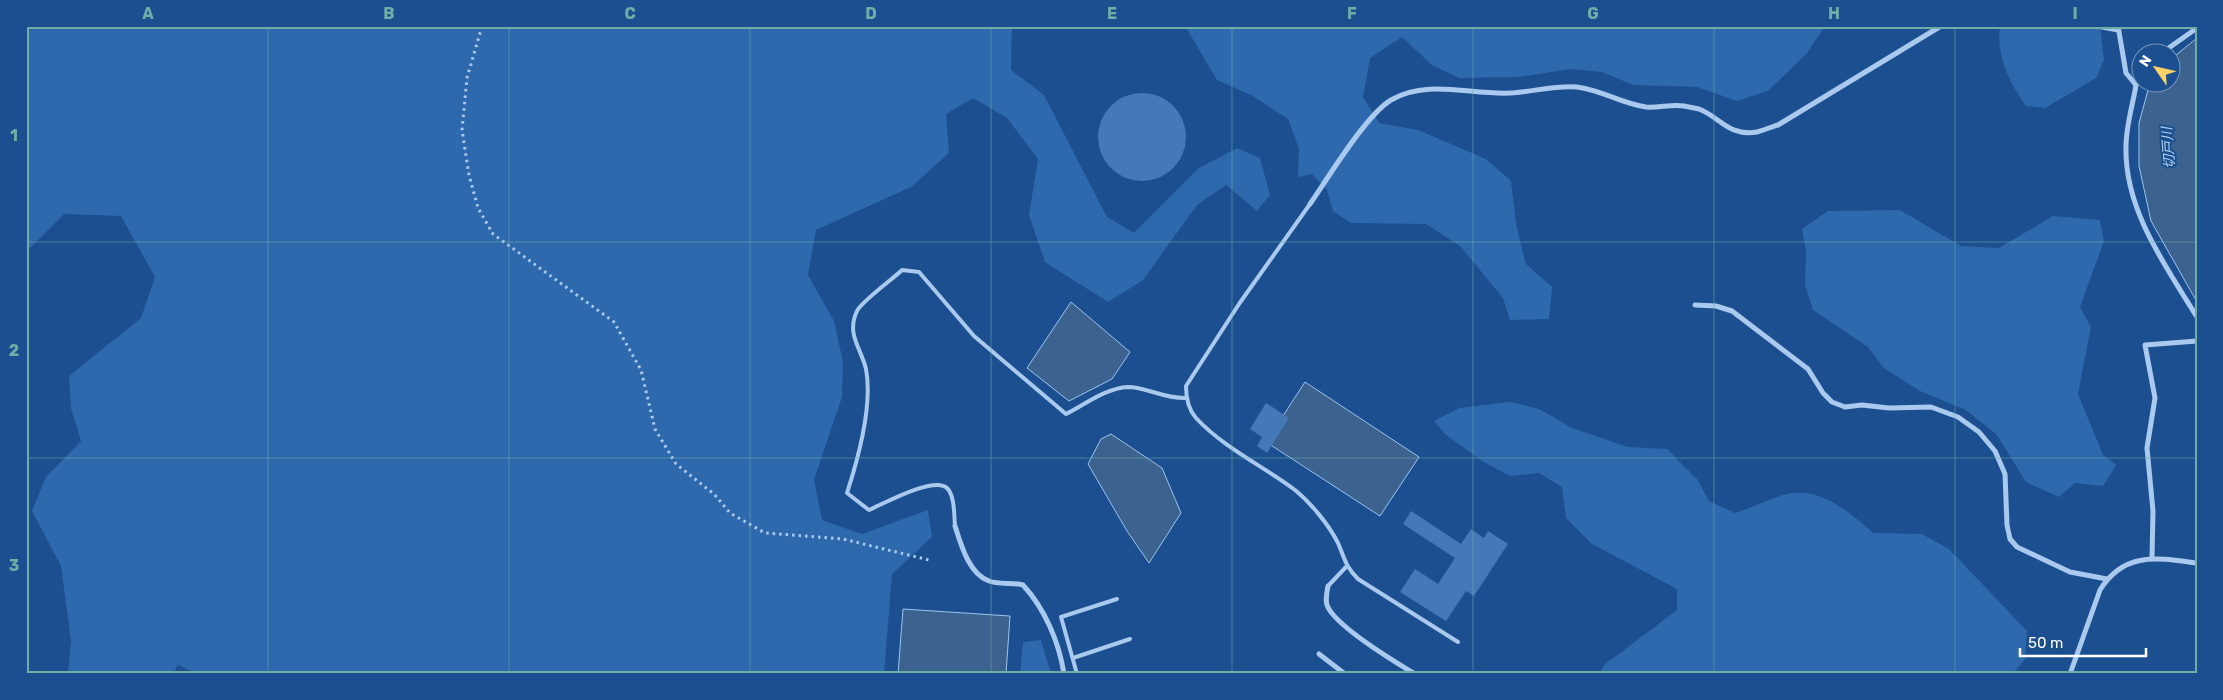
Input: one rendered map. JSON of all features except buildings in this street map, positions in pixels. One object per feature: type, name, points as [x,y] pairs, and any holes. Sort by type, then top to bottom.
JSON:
[{"type":"street","points":[[1310,204],[1373,115],[1390,100],[1412,91],[1440,88],[1476,93],[1510,93],[1576,87],[1594,90],[1634,105],[1649,107],[1680,105],[1700,110],[1722,125],[1736,131],[1756,132],[1778,124],[1941,26]]},
{"type":"street","points":[[2097,26],[2118,28],[2126,73],[2130,78]]},
{"type":"street","points":[[2177,42],[2197,28]]},
{"type":"street","points":[[2135,92],[2126,145],[2132,198],[2158,252],[2197,317]]},
{"type":"street","points":[[1695,305],[1716,306],[1732,312],[1808,369],[1822,393],[1832,402],[1845,407],[1862,405],[1889,408],[1914,406],[1931,408],[1958,417],[1979,432],[1995,451],[2005,474],[2007,525],[2010,540],[2017,547],[2070,572],[2107,579]]},
{"type":"street","points":[[2152,558],[2153,511],[2147,448],[2155,398],[2145,345],[2197,341]]},
{"type":"street","points":[[955,526],[972,567],[980,576],[990,582],[1023,585],[1034,597],[1051,629],[1064,674]]},
{"type":"street","points":[[2070,674],[2100,590],[2117,569],[2140,560],[2152,558],[2197,563]]},
{"type":"street","points":[[1328,586],[1325,602],[1331,614],[1383,654],[1415,674]]},
{"type":"street","points":[[1319,654],[1345,674]]},
{"type":"lane","points":[[1310,204],[1239,304],[1186,386],[1186,398],[1195,417],[1233,449],[1297,492],[1331,531],[1338,543],[1346,567],[1358,579],[1458,642]]},
{"type":"lane","points":[[955,526],[952,498],[948,489],[939,484],[928,485],[869,510],[847,494],[862,447],[867,383],[865,368],[851,329],[858,310],[902,270],[919,272],[974,336],[1066,414],[1109,392],[1128,387],[1174,399],[1186,398]]},
{"type":"lane","points":[[1328,586],[1346,567]]},
{"type":"lane","points":[[1077,674],[1061,617],[1117,599]]},
{"type":"lane","points":[[1073,658],[1130,639]]},
{"type":"path","points":[[482,26],[467,78],[462,130],[469,175],[478,208],[493,234],[614,322],[641,370],[655,429],[676,464],[714,494],[730,513],[765,532],[843,539],[928,560]]},
{"type":"shaded area","points":[[26,26],[1012,26],[1011,70],[1044,95],[1107,217],[1134,233],[1199,168],[1237,148],[1260,158],[1270,195],[1257,211],[1226,185],[1197,205],[1143,280],[1108,302],[1045,262],[1029,215],[1038,159],[1007,118],[973,98],[946,114],[949,153],[911,187],[816,230],[808,275],[834,321],[843,362],[842,397],[814,480],[822,520],[862,534],[928,510],[932,537],[892,574],[884,674],[198,674],[178,665],[173,674],[68,674],[71,641],[61,566],[32,511],[46,477],[81,441],[71,408],[69,376],[141,318],[155,277],[121,216],[64,214],[26,252]]},
{"type":"shaded area","points":[[1185,26],[1825,26],[1807,53],[1768,91],[1737,101],[1697,87],[1633,85],[1602,72],[1571,69],[1519,77],[1459,78],[1432,65],[1402,37],[1370,58],[1363,97],[1379,123],[1418,130],[1486,159],[1511,181],[1516,224],[1526,264],[1552,287],[1549,319],[1510,320],[1503,298],[1460,246],[1426,224],[1351,223],[1333,211],[1327,190],[1312,174],[1298,177],[1299,149],[1288,119],[1253,96],[1217,80]]},
{"type":"shaded area","points":[[2000,26],[2100,26],[2104,60],[2096,78],[2045,108],[2026,106],[2014,88],[2005,68],[2000,48]]},
{"type":"shaded area","points":[[1900,210],[1961,246],[1999,248],[2053,216],[2100,220],[2104,241],[2080,307],[2091,327],[2078,394],[2103,455],[2116,465],[2103,486],[2075,483],[2059,497],[2026,482],[1997,435],[1966,410],[1920,391],[1884,368],[1868,347],[1813,310],[1805,285],[1806,251],[1802,229],[1828,211]]},
{"type":"shaded area","points":[[1510,402],[1539,409],[1572,428],[1628,447],[1667,449],[1697,479],[1709,501],[1735,513],[1783,495],[1809,494],[1832,502],[1873,533],[1922,534],[1949,549],[2027,631],[2025,659],[2013,674],[1599,674],[1604,665],[1677,610],[1677,589],[1592,544],[1566,518],[1562,487],[1539,473],[1510,476],[1482,461],[1445,434],[1434,421],[1459,408]]},
{"type":"shaded area","points":[[1041,640],[1051,674],[1020,674],[1023,642]]},
{"type":"water","name":"切戸川","points":[[2197,38],[2197,302],[2151,221],[2139,166],[2139,123],[2148,92],[2180,92],[2180,52]]},
{"type":"water","points":[[1071,302],[1130,352],[1112,379],[1069,401],[1027,368]]},
{"type":"water","points":[[1305,382],[1419,457],[1380,516],[1266,442]]},
{"type":"water","points":[[1111,434],[1162,468],[1181,513],[1149,563],[1127,531],[1088,464],[1101,439]]},
{"type":"water","points":[[903,609],[1010,616],[1006,674],[898,674]]}]
